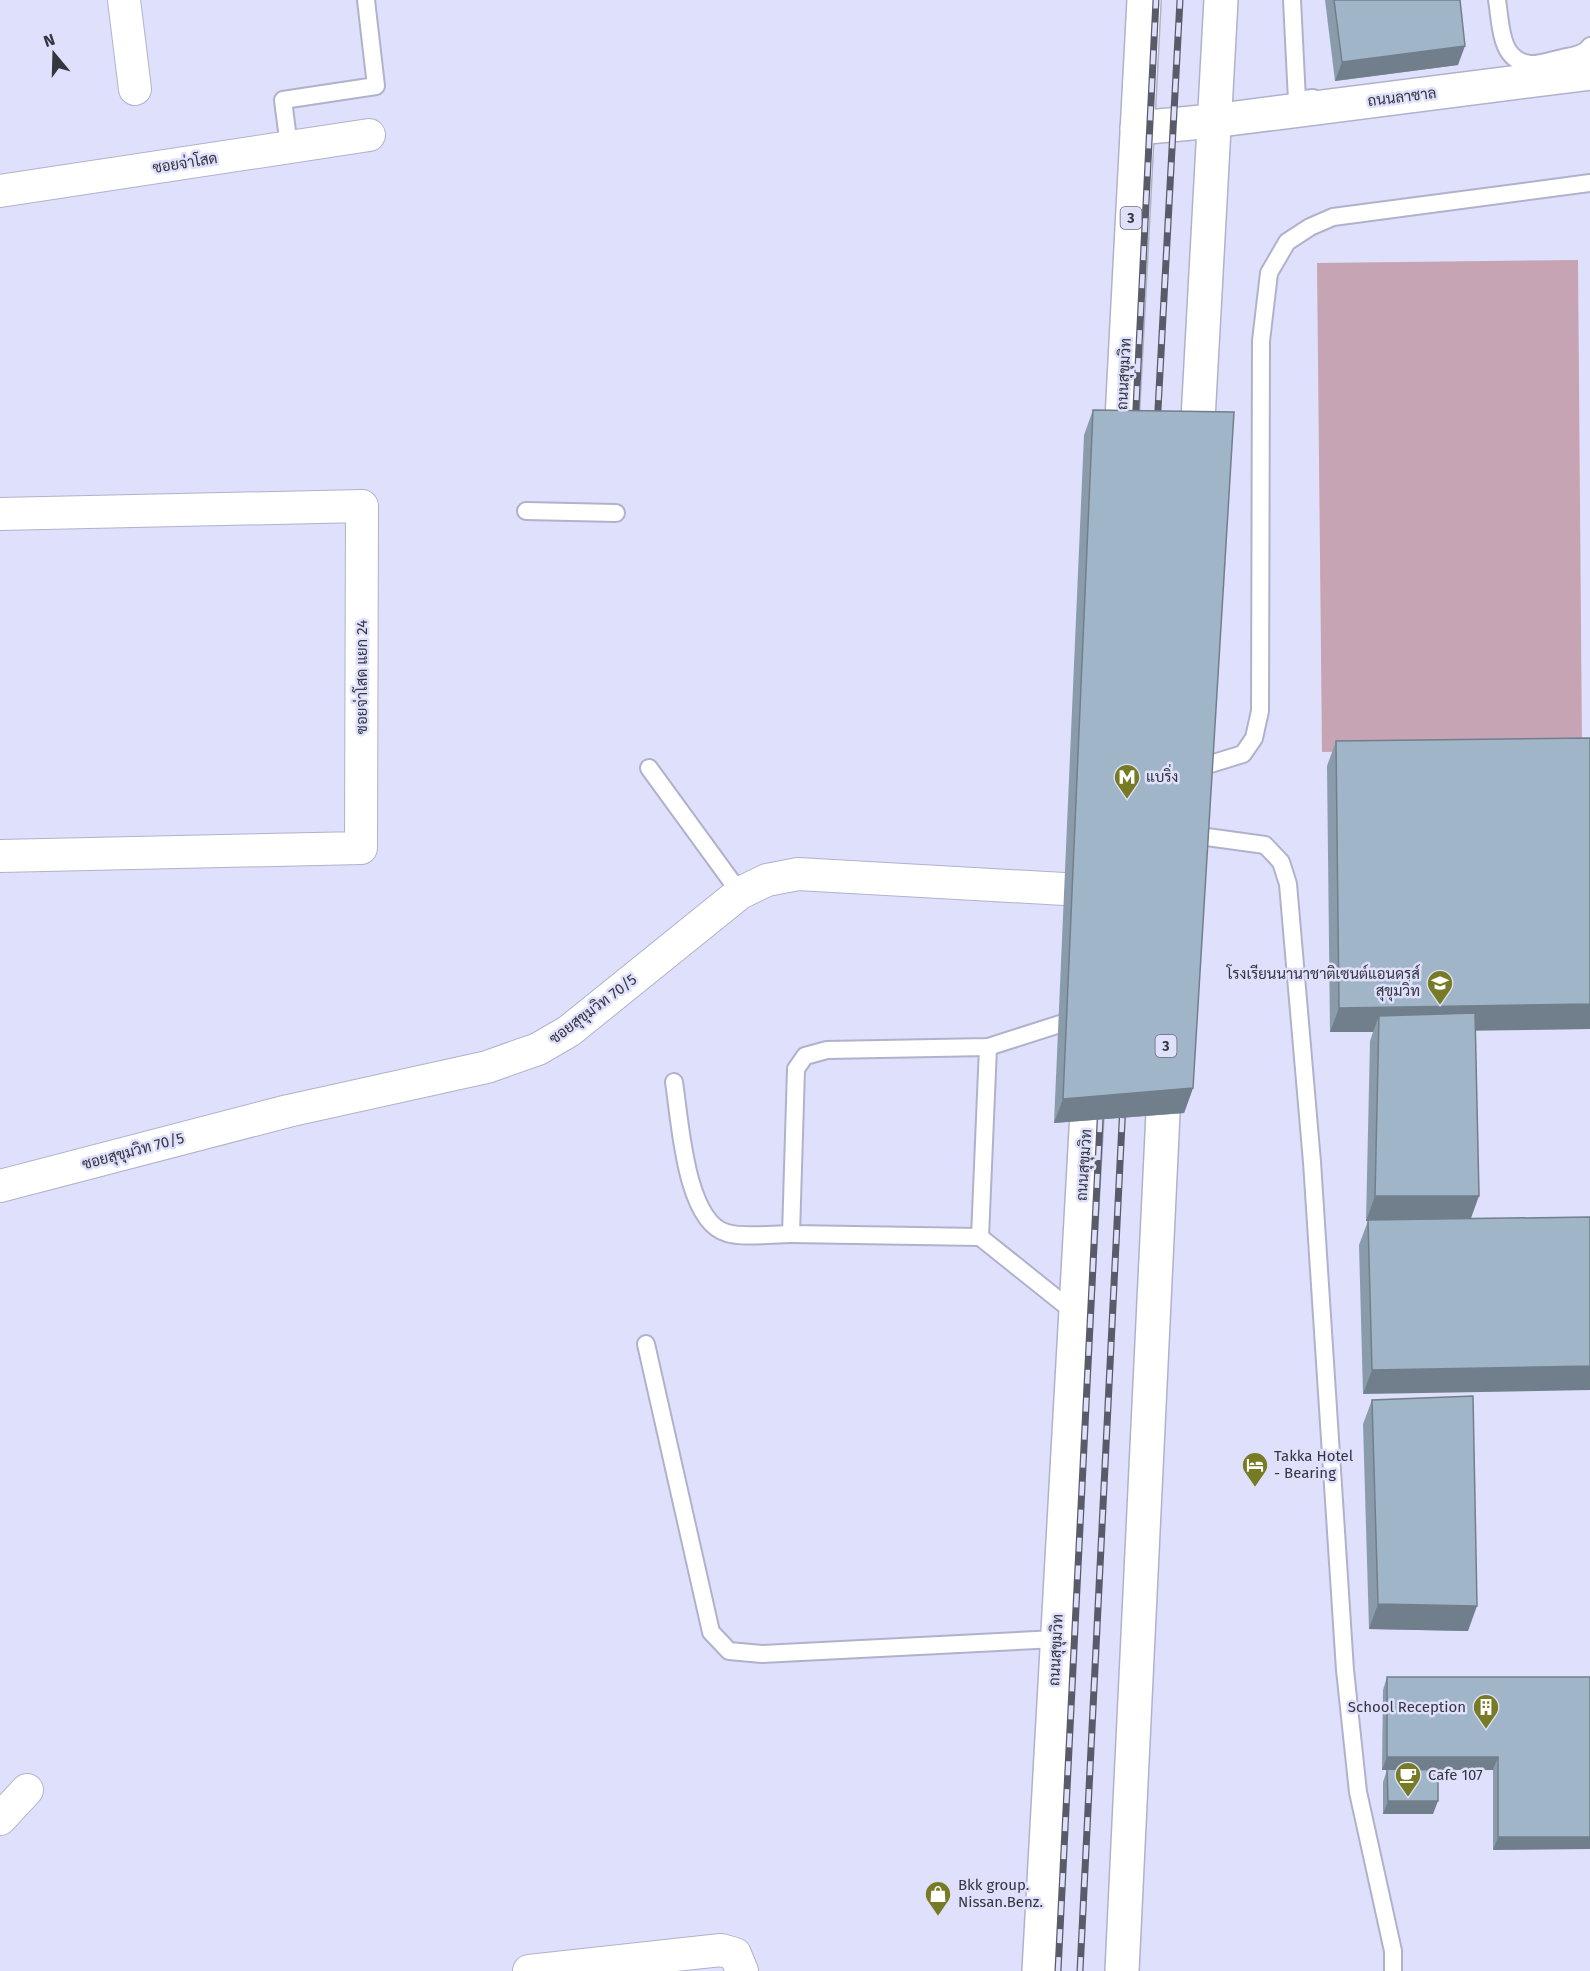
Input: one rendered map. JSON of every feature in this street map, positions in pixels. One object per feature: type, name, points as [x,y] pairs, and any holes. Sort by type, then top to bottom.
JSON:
[{"type":"main road","name":"ถนนสุขุมวิท","points":[[1119,488],[1144,0]]},
{"type":"main road","points":[[1194,489],[1221,0]]},
{"type":"main road","name":"ถนนลาซาล","points":[[1137,128],[1213,121],[1590,74]]},
{"type":"main road","points":[[1174,868],[1181,738]]},
{"type":"main road","points":[[1098,924],[1100,879]]},
{"type":"main road","name":"ถนนสุขุมวิท","points":[[1040,1971],[1056,1639],[1094,1002]]},
{"type":"main road","name":"3","points":[[1122,1971],[1166,1046]]},
{"type":"street","points":[[124,0],[135,89]]},
{"type":"street","name":"ซอยจ่าโสด","points":[[0,191],[369,135]]},
{"type":"street","name":"ซอยจ่าโสด แยก 24","points":[[0,514],[362,506],[361,848],[0,856]]},
{"type":"street","name":"ซอยสุขุมวิท 70/5","points":[[0,1186],[288,1111],[487,1067],[538,1049],[569,1031],[741,892],[767,880],[798,874],[1100,879]]},
{"type":"street","points":[[0,1819],[27,1790]]},
{"type":"street","points":[[547,1970],[721,1950],[735,1954],[742,1971]]},
{"type":"lane","points":[[289,147],[283,100],[376,86],[366,0]]},
{"type":"lane","points":[[1292,0],[1297,100],[1413,88],[1413,95]]},
{"type":"lane","points":[[1497,0],[1503,41],[1507,52],[1516,60],[1531,65],[1576,55],[1587,51],[1590,45]]},
{"type":"lane","points":[[1393,1971],[1393,1951],[1358,1792],[1346,1681],[1313,1174],[1288,884],[1281,862],[1265,845],[1177,803],[1243,754],[1254,738],[1260,711],[1261,341],[1269,273],[1287,242],[1310,227],[1333,217],[1590,183]]},
{"type":"lane","points":[[526,512],[616,513]]},
{"type":"lane","points":[[649,768],[741,892]]},
{"type":"lane","points":[[791,1234],[796,1069],[805,1056],[827,1050],[988,1047],[1094,1002]]},
{"type":"lane","points":[[980,1237],[988,1047]]},
{"type":"lane","points":[[674,1082],[692,1187],[701,1212],[716,1228],[727,1233],[980,1237],[1075,1313]]},
{"type":"lane","points":[[646,1344],[711,1632],[729,1651],[762,1654],[1056,1639]]},
{"type":"shaded area","points":[[1578,260],[1582,748],[1322,752],[1317,263]]},
{"type":"building","points":[[1334,0],[1460,0],[1465,46],[1342,62]]},
{"type":"building","points":[[1093,410],[1234,412],[1193,1088],[1063,1099]]},
{"type":"building","points":[[1590,738],[1590,1004],[1339,1008],[1336,741]]},
{"type":"building","points":[[1475,1013],[1479,1196],[1375,1196],[1379,1016]]},
{"type":"building","points":[[1590,1217],[1590,1366],[1372,1370],[1368,1220]]},
{"type":"building","points":[[1473,1396],[1477,1606],[1378,1604],[1372,1400]]},
{"type":"building","name":"School Reception","points":[[1387,1677],[1590,1677],[1590,1837],[1498,1837],[1498,1757],[1387,1757]]},
{"type":"building","points":[[1387,1769],[1438,1770],[1438,1801],[1388,1801]]},
{"type":"railway","points":[[1135,428],[1156,0]]},
{"type":"railway","points":[[1157,428],[1180,0]]},
{"type":"railway","points":[[1058,1971],[1101,1103]]},
{"type":"railway","points":[[1080,1971],[1123,1103]]},
{"type":"place","name":"แบริ่ง","points":[[1127,800]]},
{"type":"place","name":"โรงเรียนนานาชาติเซนต์แอนดรูส์ สุขุมวิท","points":[[1440,1006]]},
{"type":"place","name":"Takka Hotel - Bearing","points":[[1255,1488]]},
{"type":"place","name":"School Reception","points":[[1486,1730]]},
{"type":"place","name":"Cafe 107","points":[[1408,1798]]},
{"type":"place","name":"Bkk group. Nissan.Benz.","points":[[938,1917]]}]
